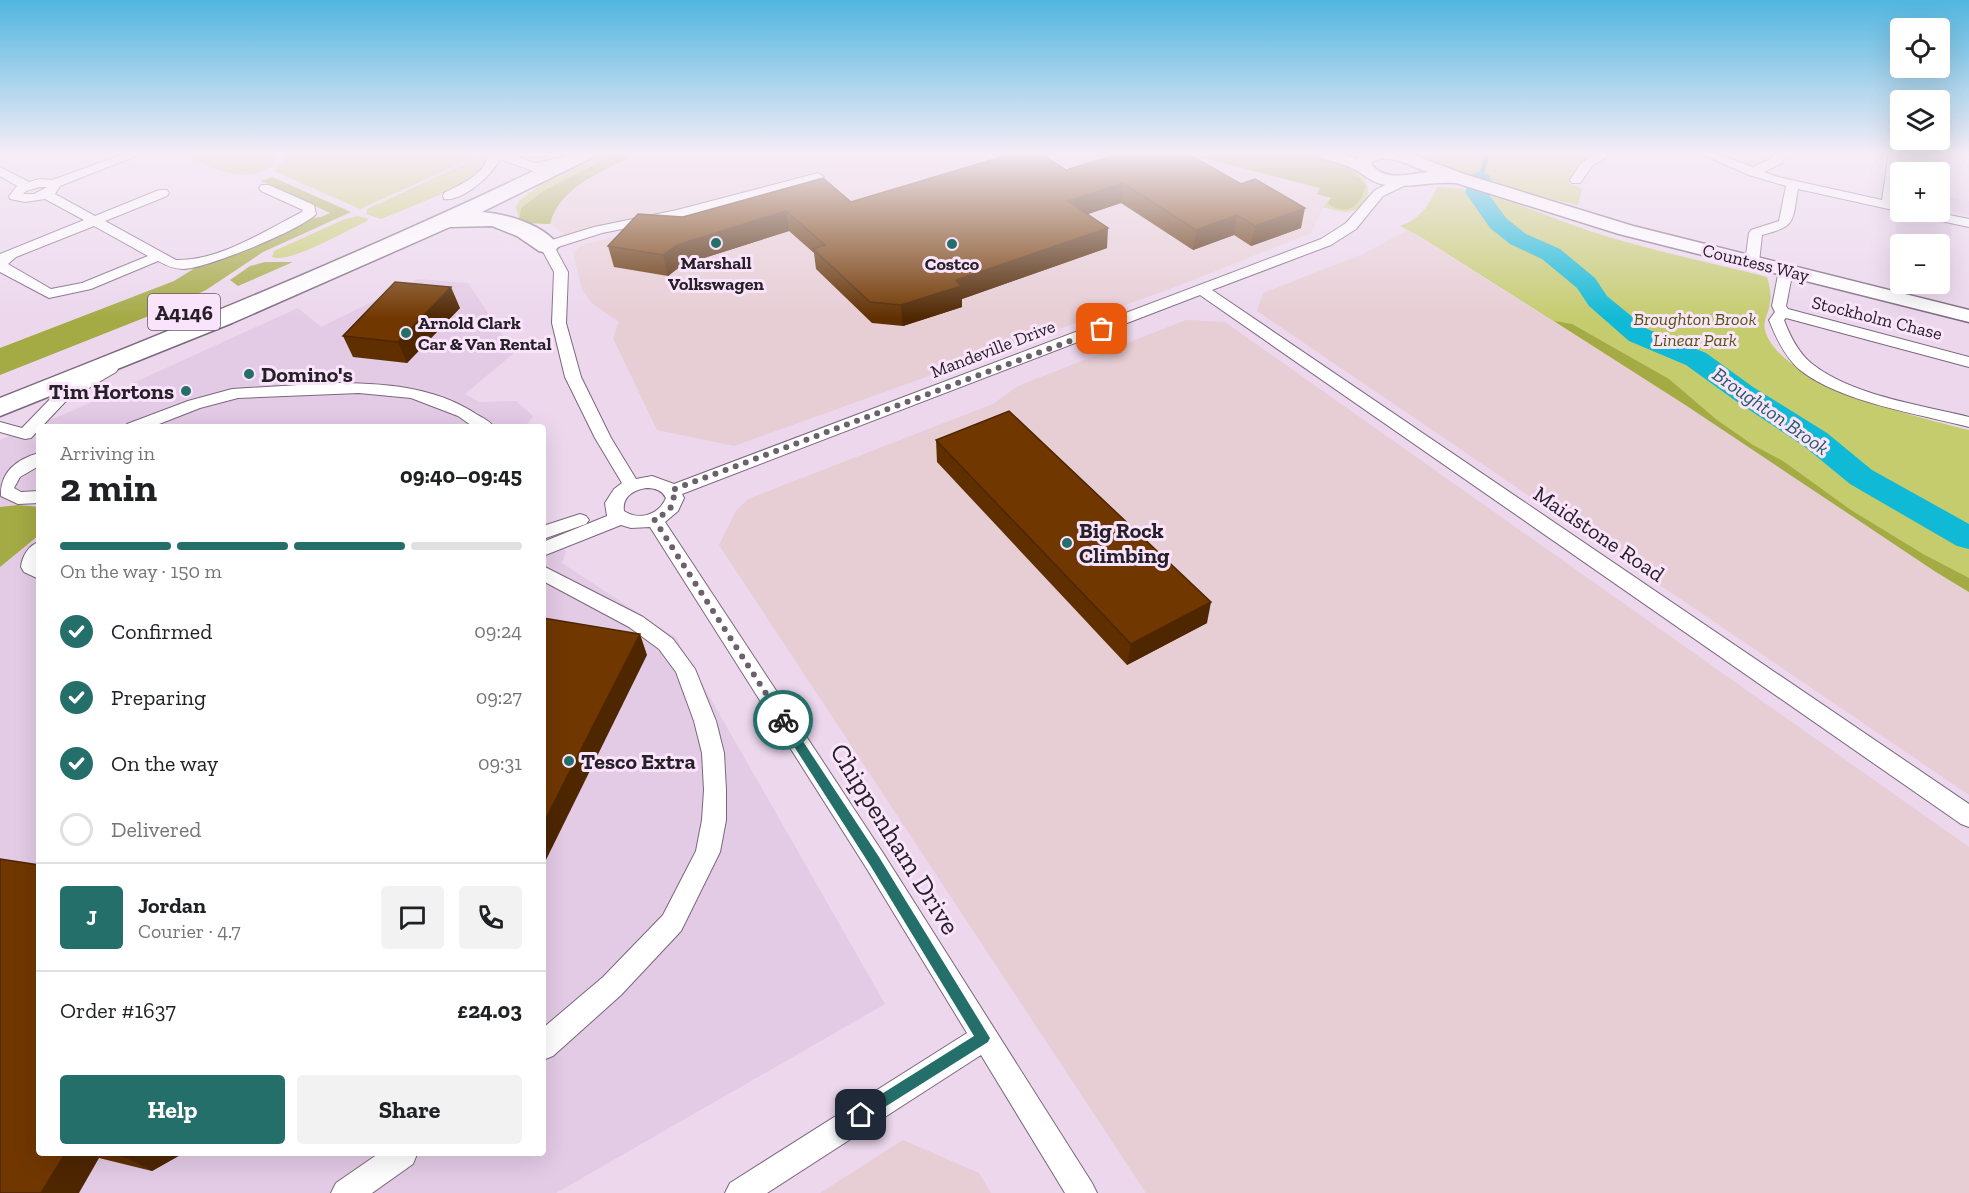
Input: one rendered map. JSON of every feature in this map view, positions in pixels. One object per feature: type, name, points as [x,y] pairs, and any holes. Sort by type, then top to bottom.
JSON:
[{"type":"highway","name":"A4146","points":[[0,408],[164,344],[393,243],[444,208]]},
{"type":"highway","name":"A4146","points":[[435,213],[447,208]]},
{"type":"highway","points":[[511,208],[508,214],[513,224]]},
{"type":"highway","points":[[435,213],[513,224],[547,246]]},
{"type":"highway","name":"A4146","points":[[0,387],[176,315],[404,217]]},
{"type":"street","points":[[75,208],[92,221],[182,266],[202,263],[309,214],[308,208]]},
{"type":"street","points":[[126,208],[11,254],[2,259],[1,264],[49,294],[86,286],[159,256]]},
{"type":"street","points":[[435,213],[441,208]]},
{"type":"street","points":[[632,486],[603,438],[573,377],[559,323],[561,272],[547,246],[590,233],[702,208]]},
{"type":"street","name":"Mandeville Drive","points":[[672,490],[1203,291],[1326,242],[1351,226],[1367,208]]},
{"type":"street","name":"Countess Way","points":[[1553,208],[1626,230],[1969,308]]},
{"type":"street","points":[[1752,260],[1756,233],[1779,227],[1785,223],[1788,208]]},
{"type":"street","points":[[1950,219],[1969,223]]},
{"type":"street","name":"Countess Way","points":[[1752,260],[1969,316]]},
{"type":"street","name":"Stockholm Chase","points":[[1785,270],[1779,306],[1783,312],[1969,362]]},
{"type":"street","name":"Maidstone Road","points":[[1203,291],[1969,817]]},
{"type":"street","points":[[1783,312],[1776,320],[1785,342],[1805,367],[1828,381],[1857,392],[1969,422]]},
{"type":"street","points":[[45,424],[67,394],[98,374],[164,344]]},
{"type":"street","points":[[145,424],[232,394],[330,386],[393,390],[449,404],[481,424]]},
{"type":"street","points":[[174,424],[207,411],[277,391]]},
{"type":"street","points":[[0,427],[31,443],[8,480],[9,499],[36,497]]},
{"type":"street","points":[[8,480],[36,461]]},
{"type":"street","points":[[546,532],[617,513],[636,522],[654,519],[669,510],[675,498],[672,490],[660,483],[652,482],[632,486],[620,493],[617,513]]},
{"type":"street","points":[[546,548],[617,513]]},
{"type":"street","name":"Chippenham Drive","points":[[654,519],[875,861],[983,1038],[1082,1193]]},
{"type":"street","points":[[36,553],[31,560],[31,567],[36,570]]},
{"type":"street","points":[[546,575],[636,622],[666,644],[686,669],[705,721],[713,753],[715,790],[714,820],[708,852],[672,923],[612,986],[546,1043]]},
{"type":"street","points":[[740,1193],[983,1038]]},
{"type":"street","points":[[346,1193],[400,1156]]},
{"type":"shaded area","points":[[556,208],[688,208],[568,236],[550,224]]},
{"type":"shaded area","points":[[732,208],[1323,208],[1311,233],[1178,286],[734,446],[657,430],[613,338],[619,322],[593,304],[582,290],[573,253],[581,245]]},
{"type":"shaded area","points":[[1950,208],[1969,208],[1969,215],[1950,210]]},
{"type":"shaded area","points":[[1896,222],[1952,222],[1950,258],[1950,234],[1895,234]]},
{"type":"shaded area","points":[[1408,230],[1687,406],[1969,592],[1969,795],[1257,311],[1263,293],[1363,254]]},
{"type":"shaded area","points":[[418,279],[468,283],[514,353],[465,394],[479,402],[516,401],[533,416],[527,424],[40,424],[298,308],[321,327]]},
{"type":"shaded area","points":[[1186,320],[1225,322],[1969,847],[1969,1193],[1146,1193],[719,545],[736,511],[748,499],[993,404],[1018,386]]},
{"type":"shaded area","points":[[36,426],[36,1156],[546,1156],[546,524],[566,552],[562,563],[676,638],[885,1004],[556,1193],[0,1193],[0,440]]},
{"type":"shaded area","points":[[903,1140],[979,1173],[991,1193],[820,1193]]},
{"type":"green space","points":[[319,208],[341,208],[351,212],[263,252],[206,290],[169,308],[0,375],[0,348],[174,281],[195,268],[207,265],[310,218],[330,213]]},
{"type":"green space","points":[[409,208],[381,219],[366,214],[367,209]]},
{"type":"green space","points":[[516,208],[521,208],[519,219]]},
{"type":"green space","points":[[521,208],[557,208],[550,224],[524,223],[519,219]]},
{"type":"green space","points":[[1326,208],[1360,208],[1347,212]]},
{"type":"green space","name":"Broughton Brook Linear Park","points":[[1425,208],[1526,208],[1612,238],[1767,277],[1770,300],[1765,330],[1776,349],[1796,367],[1854,396],[1969,430],[1969,592],[1687,406],[1400,226],[1413,220]]},
{"type":"green space","points":[[358,216],[368,219],[305,251],[280,258],[272,257],[274,251],[345,219]]},
{"type":"green space","points":[[265,262],[293,262],[238,286],[230,280],[250,266]]},
{"type":"green space","points":[[1554,321],[1572,324],[1669,379],[1717,420],[1753,445],[1783,461],[1851,510],[1923,554],[1969,578],[1969,592],[1687,406]]},
{"type":"green space","points":[[18,505],[36,507],[36,537],[0,567],[0,507]]},
{"type":"building","name":"Costco","points":[[716,208],[1078,208],[1108,228],[956,280],[961,286],[901,305],[870,302],[813,249],[825,245],[786,211],[677,245],[663,255],[608,246],[638,214],[683,217]]},
{"type":"building","name":"Costco","points":[[1161,208],[1305,208],[1255,226],[1237,215],[1196,230]]},
{"type":"building","points":[[395,282],[451,287],[398,342],[343,336]]},
{"type":"building","name":"Big Rock Climbing","points":[[1009,411],[1211,602],[1131,644],[936,440]]},
{"type":"building","name":"Tesco Extra","points":[[546,618],[640,634],[546,818]]},
{"type":"building","points":[[0,859],[36,865],[36,1156],[64,1156],[41,1193],[0,1193]]},
{"type":"waterway","name":"Broughton Brook","points":[[1487,208],[1498,223],[1518,239],[1551,254],[1586,283],[1598,301],[1638,335],[1696,359],[1743,393],[1816,440],[1861,477],[1969,538]]},
{"type":"way so far","points":[[783,720],[654,519],[662,516],[673,504],[675,498],[672,490],[1102,329]]},
{"type":"place","name":"Marshall Volkswagen","points":[[716,243]]},
{"type":"place","name":"Costco","points":[[952,244]]},
{"type":"place","name":"Arnold Clark Car & Van Rental","points":[[406,333]]},
{"type":"place","name":"Domino's","points":[[249,374]]},
{"type":"place","name":"Tim Hortons","points":[[186,391]]},
{"type":"place","name":"Big Rock Climbing","points":[[1067,543]]},
{"type":"place","name":"Tesco Extra","points":[[569,761]]},
{"type":"route","points":[[783,720],[875,861],[983,1038],[861,1115]]}]
